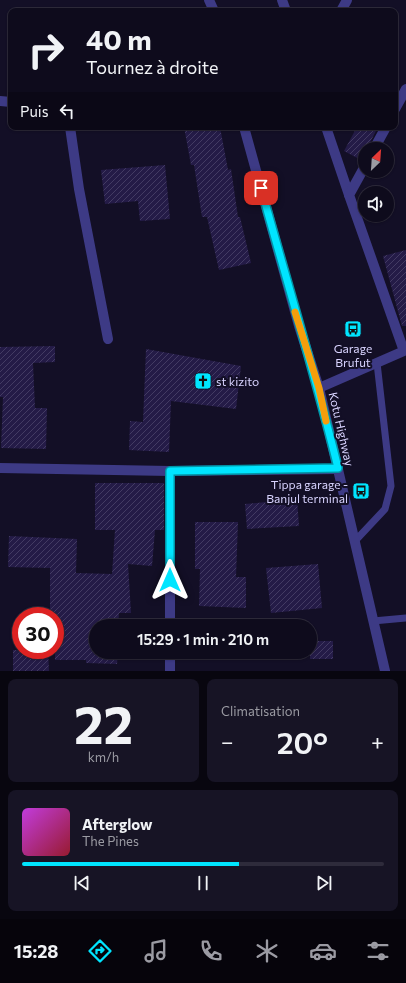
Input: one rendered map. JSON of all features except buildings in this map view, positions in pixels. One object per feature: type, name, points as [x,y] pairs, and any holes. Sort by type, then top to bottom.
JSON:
[{"type":"street","points":[[398,104],[406,89]]},
{"type":"street","points":[[70,130],[79,189],[108,339]]},
{"type":"street","name":"Kotu Highway","points":[[245,130],[299,326],[319,388],[385,671]]},
{"type":"street","points":[[319,388],[405,350],[327,130]]},
{"type":"street","points":[[378,142],[384,130]]},
{"type":"street","points":[[349,195],[358,178]]},
{"type":"street","points":[[0,468],[170,471],[338,468]]},
{"type":"street","points":[[170,471],[170,619]]},
{"type":"street","points":[[170,659],[170,671]]},
{"type":"lane","points":[[355,541],[385,509],[391,486],[377,362]]},
{"type":"lane","points":[[373,621],[406,618]]},
{"type":"slow traffic","points":[[295,312],[319,388],[326,421]]},
{"type":"place","name":"Garage Brufut","points":[[353,329]]},
{"type":"place","name":"st kizito","points":[[203,381]]},
{"type":"place","name":"Tippa garage - Banjul terminal","points":[[361,491]]},
{"type":"route","points":[[170,580],[170,471],[338,468],[319,388],[299,326],[261,188]]}]
